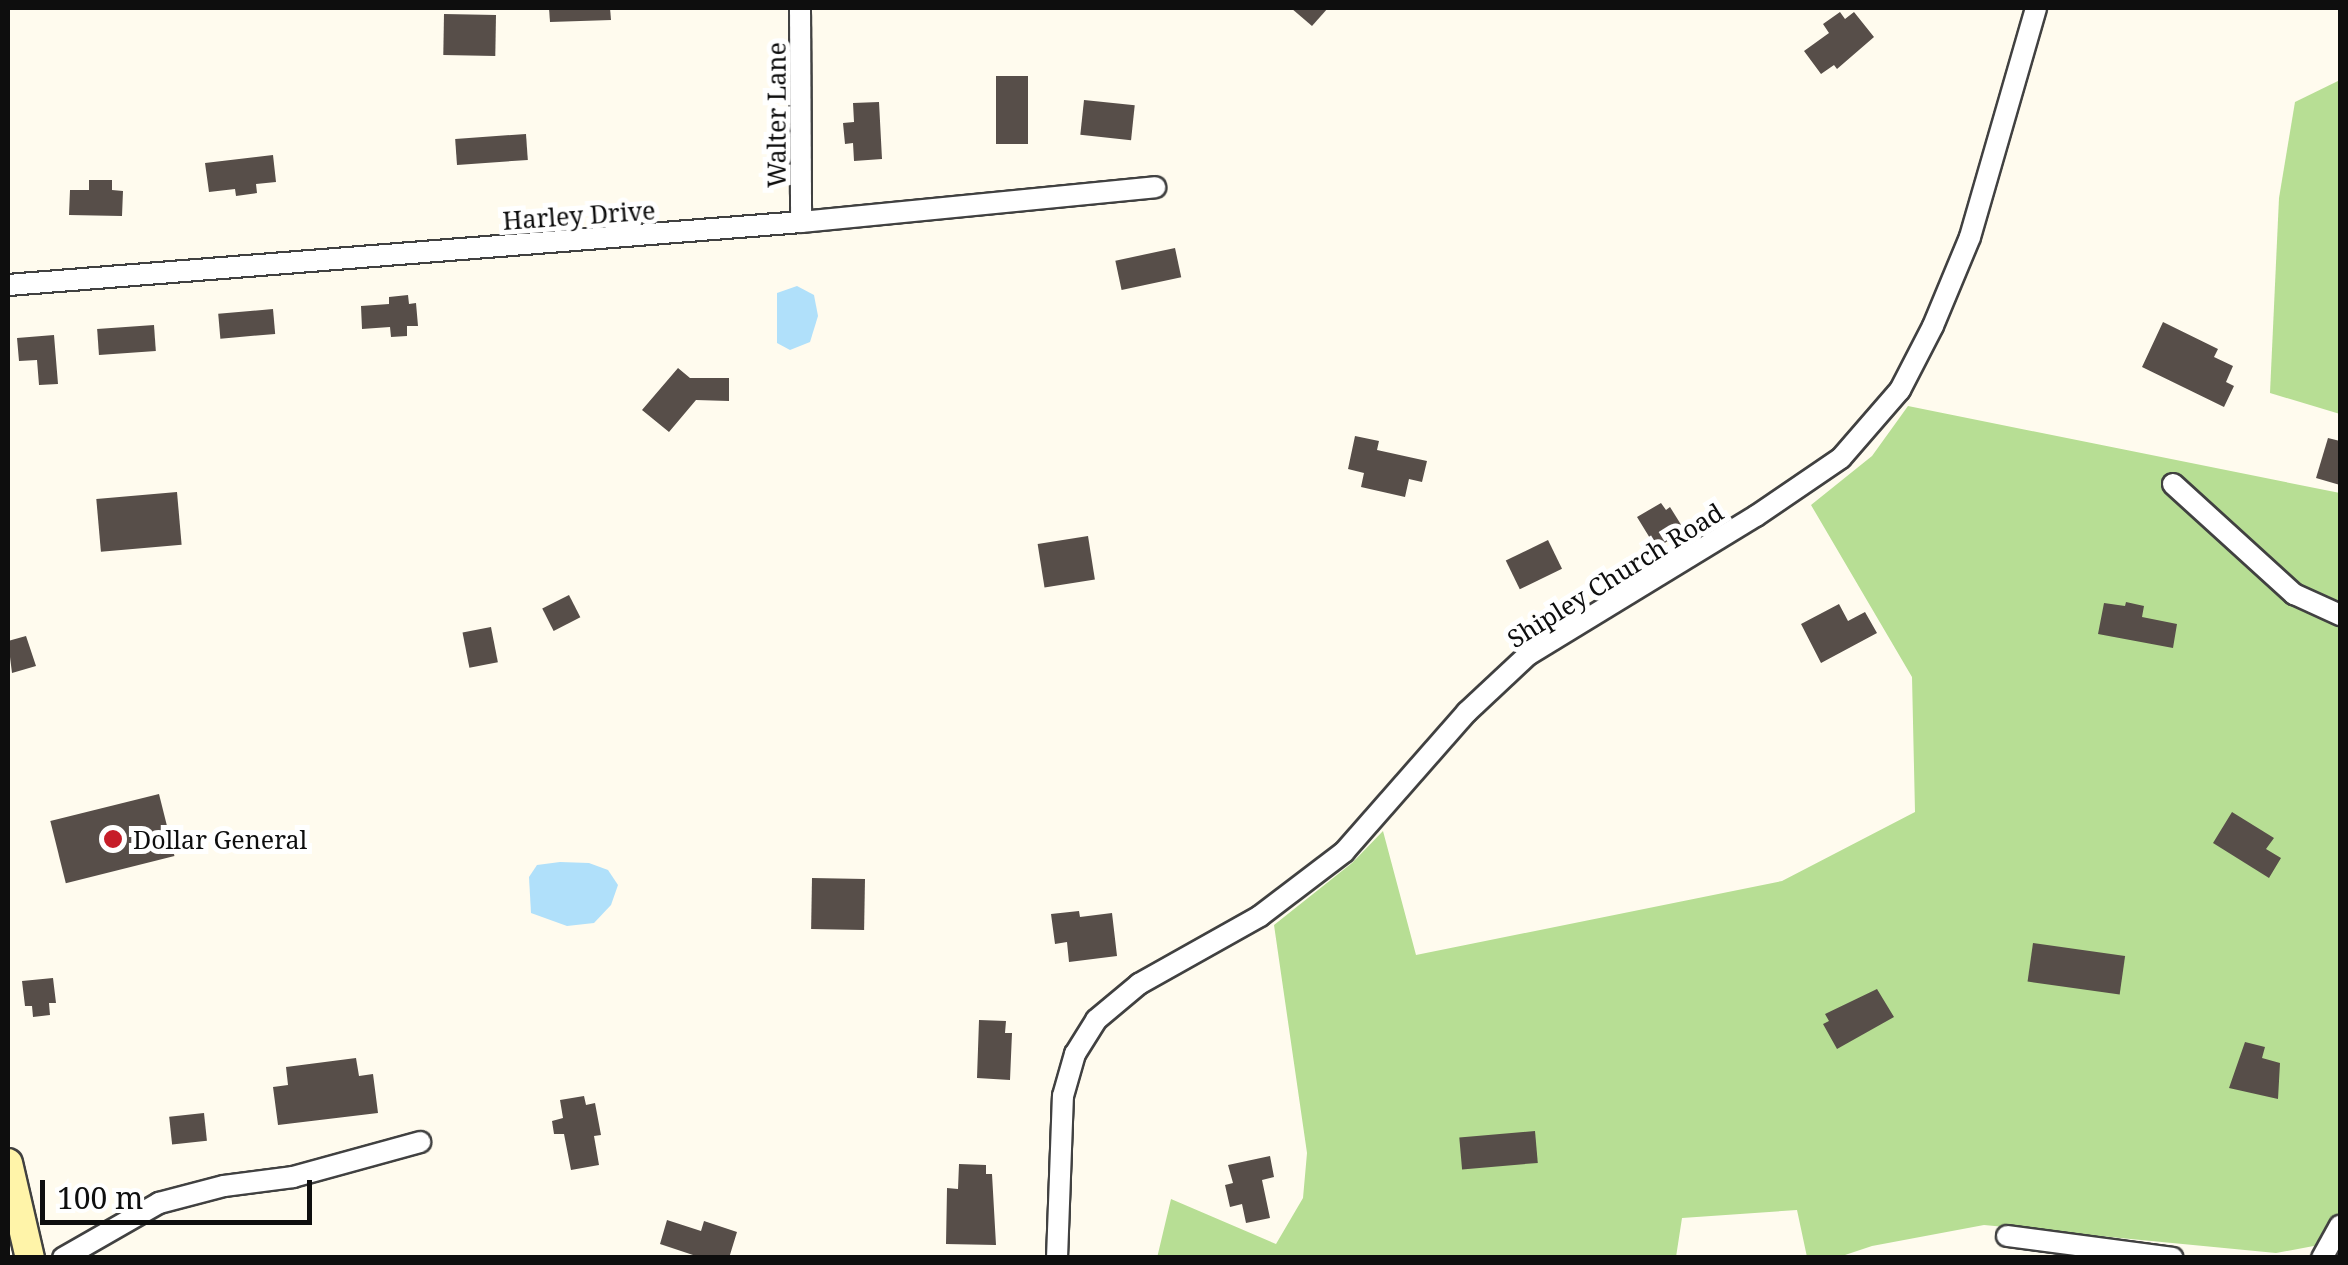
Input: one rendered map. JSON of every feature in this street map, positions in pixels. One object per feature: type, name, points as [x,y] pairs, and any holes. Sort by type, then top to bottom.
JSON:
[{"type":"main road","points":[[8,1163],[30,1258]]},
{"type":"street","name":"Walter Lane","points":[[800,8],[801,222]]},
{"type":"street","name":"Shipley Church Road","points":[[1057,1258],[1063,1096],[1075,1054],[1096,1020],[1139,984],[1260,916],[1344,852],[1467,712],[1528,655],[1756,516],[1841,458],[1900,390],[1933,326],[1970,237],[2036,8]]},
{"type":"street","name":"Harley Drive","points":[[8,284],[801,222],[1155,187]]},
{"type":"street","points":[[2173,484],[2294,594],[2340,615]]},
{"type":"street","points":[[62,1258],[159,1203],[224,1186],[293,1177],[420,1142]]},
{"type":"street","points":[[2322,1258],[2340,1226]]},
{"type":"street","points":[[2007,1236],[2173,1258]]},
{"type":"green space","points":[[2340,80],[2340,414],[2270,393],[2279,198],[2295,102]]},
{"type":"green space","points":[[1908,406],[2340,493],[2340,1241],[2276,1253],[1984,1225],[1872,1246],[1839,1257],[1807,1257],[1797,1210],[1682,1218],[1676,1257],[1157,1258],[1171,1199],[1276,1244],[1303,1198],[1307,1153],[1274,925],[1352,863],[1383,831],[1416,955],[1782,881],[1915,812],[1912,677],[1811,505],[1872,456]]},
{"type":"water","points":[[797,286],[814,295],[818,316],[810,342],[790,350],[777,343],[777,293]]},
{"type":"water","points":[[589,863],[608,870],[618,885],[611,905],[594,923],[567,926],[531,913],[529,877],[537,865]]},
{"type":"building","points":[[549,8],[610,8],[611,20],[550,22]]},
{"type":"building","points":[[1291,8],[1328,8],[1312,26]]},
{"type":"building","points":[[1840,12],[1845,19],[1854,12],[1874,37],[1837,69],[1834,65],[1821,74],[1804,51],[1829,33],[1823,24]]},
{"type":"building","points":[[444,14],[496,15],[495,56],[443,55]]},
{"type":"building","points":[[996,76],[1028,76],[1028,144],[996,144]]},
{"type":"building","points":[[1084,100],[1135,105],[1131,140],[1080,135]]},
{"type":"building","points":[[879,102],[882,159],[854,161],[853,143],[845,144],[843,123],[854,122],[853,103]]},
{"type":"building","points":[[526,134],[528,160],[457,165],[455,139]]},
{"type":"building","points":[[273,155],[276,182],[256,184],[257,193],[236,196],[235,189],[209,192],[205,163]]},
{"type":"building","points":[[89,180],[112,180],[112,190],[123,191],[122,216],[69,215],[70,190],[89,190]]},
{"type":"building","points":[[1175,248],[1181,277],[1122,290],[1115,261]]},
{"type":"building","points":[[408,295],[409,304],[416,303],[418,326],[407,326],[407,336],[391,337],[390,327],[362,329],[361,306],[389,304],[389,297]]},
{"type":"building","points":[[273,309],[275,334],[220,339],[218,314]]},
{"type":"building","points":[[2163,322],[2218,349],[2214,357],[2233,366],[2226,382],[2234,386],[2224,407],[2142,367]]},
{"type":"building","points":[[154,325],[156,351],[99,355],[97,329]]},
{"type":"building","points":[[54,335],[58,384],[39,385],[37,360],[19,361],[17,338]]},
{"type":"building","points":[[678,368],[690,378],[729,378],[729,401],[696,400],[669,432],[642,410]]},
{"type":"building","points":[[1355,436],[1379,441],[1377,450],[1427,461],[1422,482],[1409,479],[1405,497],[1361,487],[1364,473],[1348,469]]},
{"type":"building","points":[[2328,438],[2340,441],[2340,485],[2316,478]]},
{"type":"building","points":[[177,492],[182,545],[101,552],[96,499]]},
{"type":"building","points":[[1661,503],[1666,510],[1670,507],[1685,531],[1656,548],[1637,517]]},
{"type":"building","points":[[1088,536],[1095,579],[1045,587],[1038,544]]},
{"type":"building","points":[[1548,540],[1562,569],[1520,589],[1506,561]]},
{"type":"building","points":[[569,595],[580,617],[554,631],[542,609]]},
{"type":"building","points":[[2126,602],[2144,606],[2142,617],[2177,624],[2173,648],[2098,634],[2104,603],[2125,606]]},
{"type":"building","points":[[1839,604],[1848,621],[1865,612],[1877,633],[1821,663],[1801,624]]},
{"type":"building","points":[[491,627],[498,662],[469,668],[463,633]]},
{"type":"building","points":[[26,636],[36,666],[12,673],[8,641]]},
{"type":"building","name":"Dollar General","points":[[159,794],[174,856],[66,883],[50,821]]},
{"type":"building","points":[[2232,812],[2274,838],[2266,849],[2281,858],[2269,878],[2213,843]]},
{"type":"building","points":[[812,878],[865,879],[864,930],[811,929]]},
{"type":"building","points":[[1079,911],[1080,917],[1112,913],[1117,956],[1069,962],[1067,942],[1055,944],[1051,914]]},
{"type":"building","points":[[2033,943],[2125,956],[2120,995],[2028,982]]},
{"type":"building","points":[[53,978],[56,1003],[49,1003],[50,1015],[33,1017],[32,1006],[25,1006],[22,981]]},
{"type":"building","points":[[1877,989],[1894,1017],[1837,1049],[1823,1024],[1829,1021],[1825,1014]]},
{"type":"building","points":[[979,1020],[1006,1021],[1005,1033],[1012,1033],[1010,1080],[977,1078]]},
{"type":"building","points":[[2245,1042],[2265,1047],[2262,1058],[2280,1063],[2278,1099],[2229,1088]]},
{"type":"building","points":[[356,1058],[359,1076],[373,1074],[378,1113],[278,1125],[273,1087],[288,1085],[286,1067]]},
{"type":"building","points":[[584,1096],[586,1105],[595,1103],[601,1135],[594,1136],[599,1165],[571,1170],[564,1134],[554,1134],[552,1121],[563,1118],[560,1100]]},
{"type":"building","points":[[204,1113],[207,1141],[172,1145],[169,1117]]},
{"type":"building","points":[[1535,1131],[1538,1163],[1462,1170],[1459,1138]]},
{"type":"building","points":[[1270,1156],[1274,1177],[1262,1180],[1270,1218],[1246,1223],[1242,1204],[1230,1207],[1225,1185],[1233,1183],[1228,1165]]},
{"type":"building","points":[[959,1164],[986,1165],[986,1174],[992,1174],[996,1245],[946,1244],[947,1188],[958,1189]]},
{"type":"building","points":[[667,1220],[701,1231],[704,1221],[737,1232],[729,1258],[702,1258],[660,1244]]},
{"type":"place","name":"Dollar General","points":[[113,839]]}]
